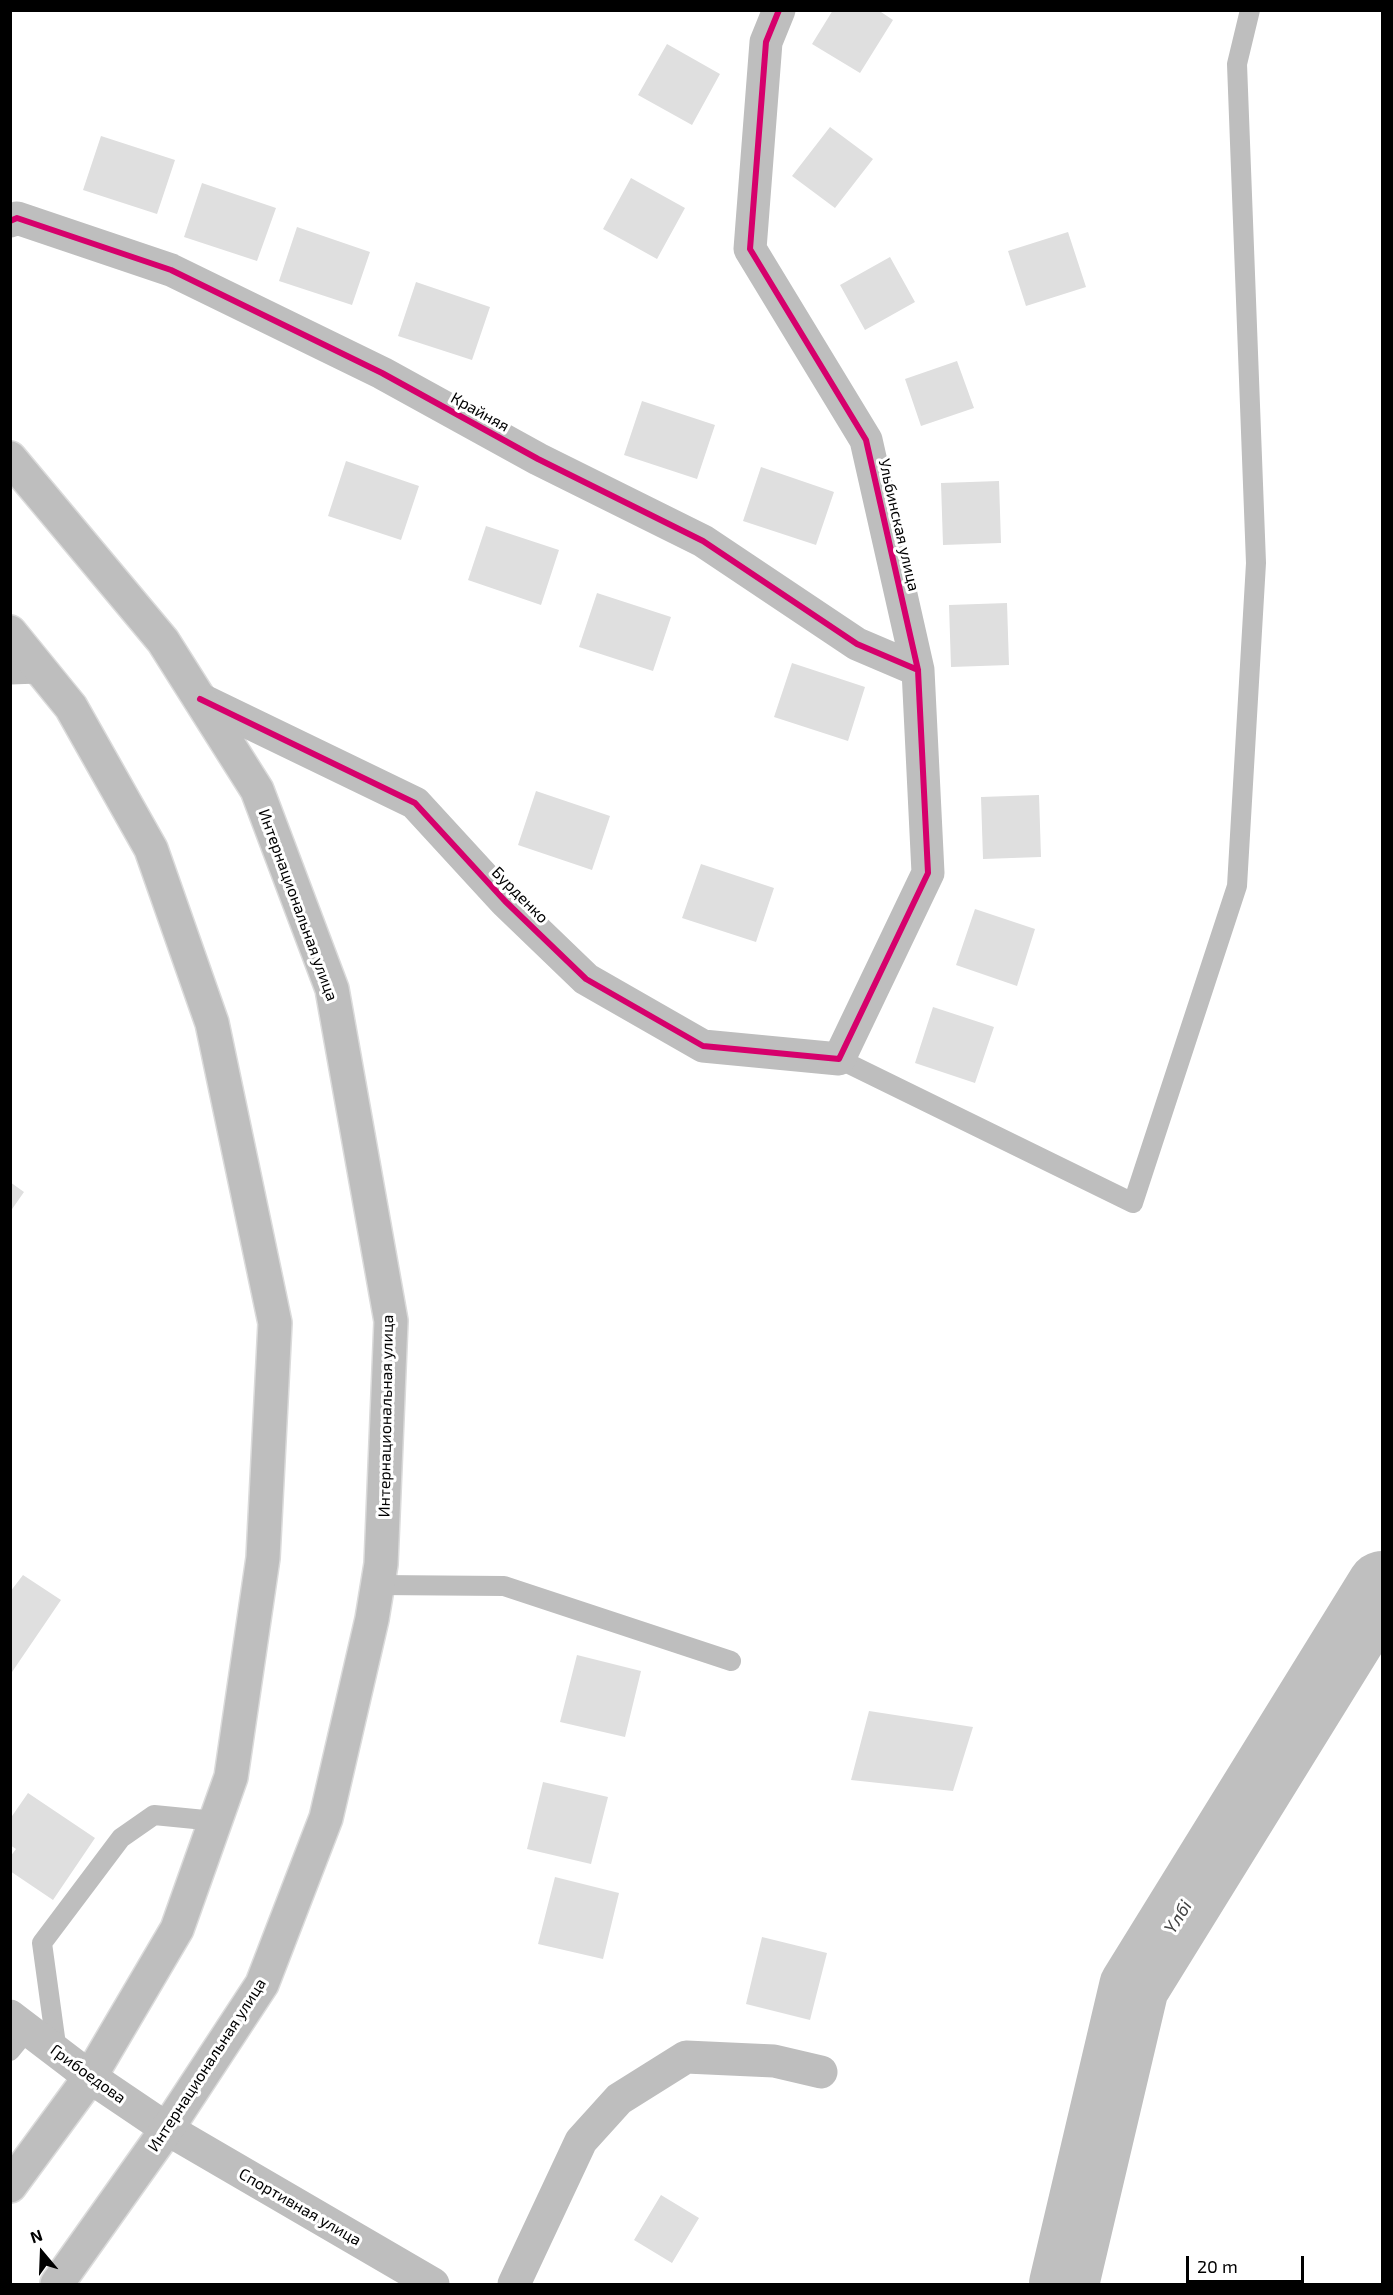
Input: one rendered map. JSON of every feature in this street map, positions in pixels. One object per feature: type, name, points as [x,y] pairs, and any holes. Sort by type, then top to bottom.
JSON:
[{"type":"street","name":"Ульбинская улица","points":[[779,10],[766,42],[750,249],[866,440],[918,670],[927,873],[839,1059]]},
{"type":"street","name":"Крайняя","points":[[10,221],[18,218],[171,270],[382,373],[538,459],[703,541],[857,644],[918,670]]},
{"type":"street","name":"Интернациональная улица","points":[[10,458],[163,641],[257,790],[332,989],[391,1321],[381,1564],[372,1619],[322,1830],[262,1984],[167,2129],[57,2284]]},
{"type":"street","points":[[10,633],[24,667],[71,707],[151,849],[212,1023],[275,1323],[263,1558],[231,1777],[177,1929],[90,2077],[10,2186]]},
{"type":"street","name":"Бурденко","points":[[200,699],[415,803],[504,901],[586,978],[703,1046],[839,1059]]},
{"type":"street","name":"Грибоедова","points":[[16,2032],[57,2052],[167,2129]]},
{"type":"street","points":[[514,2284],[581,2141],[620,2099],[686,2057],[774,2061],[821,2072]]},
{"type":"street","name":"Спортивная улица","points":[[167,2129],[425,2283]]},
{"type":"lane","points":[[839,1059],[1133,1203],[1237,886],[1256,563],[1237,64],[1250,10]]},
{"type":"lane","points":[[378,1585],[504,1586],[731,1661]]},
{"type":"lane","points":[[57,2052],[42,1943],[121,1838],[154,1815],[215,1821]]},
{"type":"building","points":[[833,10],[878,10],[893,20],[860,73],[812,44]]},
{"type":"building","points":[[667,44],[720,74],[692,125],[638,95]]},
{"type":"building","points":[[830,127],[873,159],[835,208],[792,176]]},
{"type":"building","points":[[101,136],[175,160],[157,214],[83,190]]},
{"type":"building","points":[[631,178],[685,208],[657,259],[603,229]]},
{"type":"building","points":[[202,183],[276,208],[257,261],[184,237]]},
{"type":"building","points":[[297,227],[370,252],[352,305],[279,281]]},
{"type":"building","points":[[1068,232],[1086,287],[1026,306],[1008,251]]},
{"type":"building","points":[[890,257],[915,302],[865,330],[840,285]]},
{"type":"building","points":[[416,282],[490,307],[472,360],[398,336]]},
{"type":"building","points":[[957,361],[974,408],[921,426],[905,379]]},
{"type":"building","points":[[642,401],[715,425],[697,479],[624,455]]},
{"type":"building","points":[[346,461],[419,486],[401,540],[328,516]]},
{"type":"building","points":[[761,467],[834,492],[816,545],[743,521]]},
{"type":"building","points":[[999,481],[1001,543],[943,545],[941,483]]},
{"type":"building","points":[[486,526],[559,550],[541,605],[468,580]]},
{"type":"building","points":[[597,593],[671,617],[653,671],[579,647]]},
{"type":"building","points":[[1007,603],[1009,665],[951,667],[949,605]]},
{"type":"building","points":[[792,663],[865,687],[848,741],[774,717]]},
{"type":"building","points":[[536,791],[610,816],[592,870],[518,845]]},
{"type":"building","points":[[1039,795],[1041,857],[983,859],[981,797]]},
{"type":"building","points":[[701,864],[774,888],[756,942],[682,918]]},
{"type":"building","points":[[975,909],[1035,929],[1017,986],[956,965]]},
{"type":"building","points":[[933,1007],[994,1027],[975,1083],[915,1063]]},
{"type":"building","points":[[10,1182],[24,1192],[10,1212]]},
{"type":"building","points":[[23,1575],[61,1600],[10,1675],[10,1592]]},
{"type":"building","points":[[577,1655],[641,1671],[625,1737],[560,1722]]},
{"type":"building","points":[[869,1711],[973,1727],[953,1791],[851,1780]]},
{"type":"building","points":[[543,1782],[608,1797],[591,1864],[527,1849]]},
{"type":"building","points":[[28,1793],[95,1838],[53,1900],[10,1871],[10,1857],[16,1849],[10,1845],[10,1819]]},
{"type":"building","points":[[555,1877],[619,1893],[603,1959],[538,1944]]},
{"type":"building","points":[[762,1937],[827,1953],[810,2020],[746,2004]]},
{"type":"building","points":[[661,2195],[699,2218],[672,2263],[634,2240]]},
{"type":"waterway","name":"Үлбі","points":[[1064,2284],[1134,1987],[1382,1586]]},
{"type":"cycle path","points":[[200,699],[415,803],[505,901],[586,979],[703,1046],[839,1059],[928,873],[918,670],[866,440],[750,249],[766,42],[779,10]]},
{"type":"cycle path","points":[[10,221],[17,218],[171,270],[382,373],[538,459],[703,541],[857,644],[918,670]]}]
